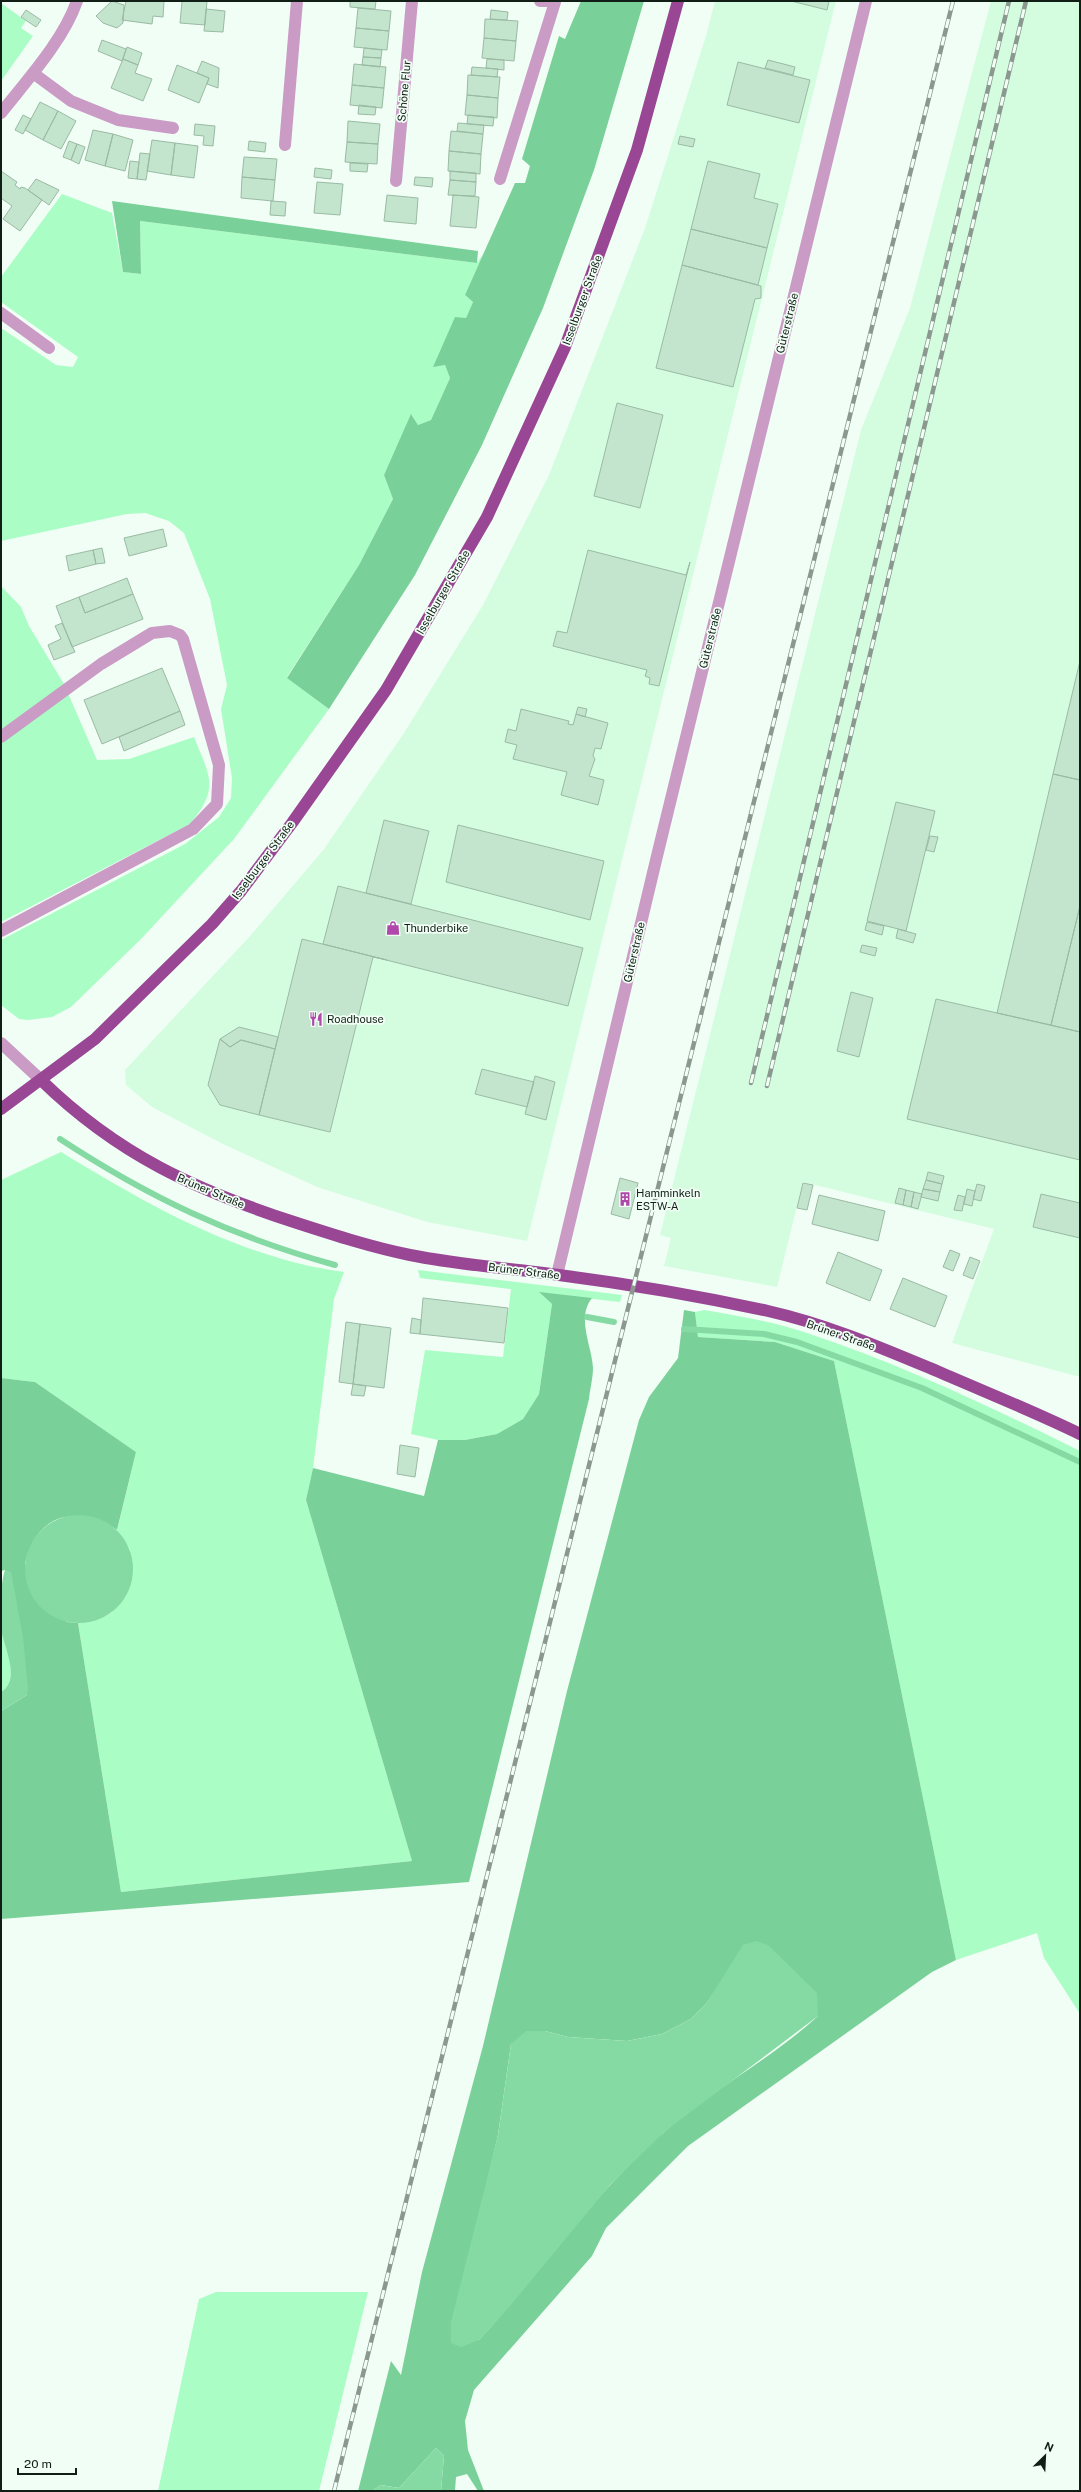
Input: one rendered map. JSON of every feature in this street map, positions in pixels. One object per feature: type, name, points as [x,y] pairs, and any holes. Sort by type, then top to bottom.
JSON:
[{"type":"main road","name":"Isselburger Straße","points":[[1,1109],[95,1039],[181,956],[241,891],[386,690],[488,517],[565,347],[637,150],[678,1]]},
{"type":"main road","name":"Brüner Straße","points":[[40,1080],[80,1117],[127,1150],[175,1176],[228,1200],[356,1242],[411,1255],[633,1285],[770,1312],[834,1330],[1035,1413],[1080,1434]]},
{"type":"street","points":[[1,113],[33,73],[73,14],[77,1]]},
{"type":"street","points":[[285,145],[298,1]]},
{"type":"street","name":"Schöne Flur","points":[[396,180],[412,1]]},
{"type":"street","points":[[500,179],[555,2],[540,1]]},
{"type":"street","name":"Güterstraße","points":[[557,1275],[657,856],[866,1]]},
{"type":"street","points":[[33,73],[71,101],[118,120],[173,128]]},
{"type":"street","points":[[1,312],[49,348]]},
{"type":"street","points":[[1,737],[101,664],[152,634],[170,631],[180,635],[183,639],[219,766],[217,804],[193,829],[1,931]]},
{"type":"street","name":"Brüner Straße","points":[[1,1043],[40,1080]]},
{"type":"shaded area","points":[[581,1],[644,1],[594,170],[543,308],[482,445],[415,575],[329,709],[287,678],[359,565],[393,499],[384,475],[411,414],[418,425],[431,420],[450,378],[445,365],[433,367],[455,317],[466,318],[473,302],[465,295],[515,183],[525,183],[530,166],[522,159],[559,36],[565,39]]},
{"type":"shaded area","points":[[715,1],[836,1],[527,1241],[427,1222],[317,1187],[223,1144],[152,1107],[126,1085],[125,1070],[251,935],[324,849],[404,733],[483,605],[549,475],[645,228],[706,36]]},
{"type":"shaded area","points":[[991,1],[1080,1],[1080,1377],[952,1343],[994,1229],[803,1182],[777,1287],[664,1266],[671,1238],[660,1235],[861,430],[910,308]]},
{"type":"shaded area","points":[[1,3],[26,21],[21,28],[33,36],[1,81]]},
{"type":"shaded area","points":[[62,194],[112,213],[123,272],[141,274],[140,221],[477,263],[484,253],[465,295],[473,302],[466,318],[434,366],[445,365],[450,378],[431,420],[418,425],[412,415],[384,475],[393,499],[359,565],[287,677],[329,709],[234,839],[141,939],[71,1007],[52,1017],[28,1020],[19,1019],[1,1005],[1,940],[185,844],[219,817],[231,798],[232,778],[221,709],[227,685],[210,599],[184,533],[169,521],[145,513],[127,514],[1,541],[1,328],[56,365],[73,367],[78,357],[1,302],[1,277]]},
{"type":"shaded area","points":[[112,201],[478,251],[477,263],[140,221],[141,274],[123,272]]},
{"type":"shaded area","points":[[1,586],[21,607],[29,626],[64,684],[97,760],[129,759],[194,737],[208,773],[209,791],[206,801],[190,824],[1,922]]},
{"type":"shaded area","points":[[61,1152],[173,1216],[232,1242],[293,1262],[344,1272],[334,1299],[313,1468],[306,1500],[412,1861],[121,1892],[78,1623],[100,1619],[111,1613],[126,1596],[130,1549],[117,1531],[136,1452],[35,1382],[1,1378],[1,1180]]},
{"type":"shaded area","points":[[418,1270],[622,1295],[620,1302],[540,1293],[552,1304],[539,1394],[523,1419],[497,1434],[465,1440],[438,1440],[411,1434],[425,1350],[503,1357],[511,1289],[420,1278]]},
{"type":"shaded area","points":[[539,1292],[592,1298],[587,1306],[585,1323],[592,1359],[593,1376],[589,1399],[469,1882],[1,1919],[1,1711],[27,1695],[5,1570],[1,1571],[1,1378],[35,1382],[136,1452],[117,1530],[104,1523],[74,1517],[57,1519],[43,1528],[33,1541],[25,1564],[67,1622],[78,1623],[121,1892],[412,1861],[306,1500],[313,1468],[424,1496],[438,1440],[465,1440],[497,1434],[523,1419],[539,1394],[552,1304]]},
{"type":"shaded area","points":[[684,1310],[695,1312],[698,1337],[775,1342],[834,1361],[956,1960],[932,1972],[688,2146],[606,2228],[592,2256],[474,2390],[465,2421],[468,2450],[484,2491],[478,2491],[467,2474],[456,2477],[455,2491],[441,2491],[444,2456],[436,2448],[399,2488],[381,2485],[372,2491],[358,2491],[391,2361],[401,2375],[422,2272],[483,2046],[567,1691],[639,1420],[649,1397],[678,1358]],"holes":[[[725,1976],[818,2016],[800,2032],[682,2117],[638,2156],[591,2207],[479,2340],[486,2186],[498,2135],[511,2044],[545,2031],[568,2037],[627,2041],[662,2034],[691,2019],[706,2004]]]},
{"type":"shaded area","points":[[704,1310],[784,1326],[845,1346],[947,1388],[1080,1451],[1080,2014],[1044,1958],[1037,1933],[956,1960],[834,1361],[775,1342],[698,1337],[695,1312]]},
{"type":"shaded area","points":[[79,1515],[100,1519],[117,1531],[129,1548],[133,1569],[129,1590],[117,1607],[100,1619],[79,1623],[58,1619],[41,1607],[29,1590],[25,1569],[29,1548],[41,1531],[58,1519]]},
{"type":"shaded area","points":[[5,1570],[11,1572],[23,1637],[28,1689],[27,1695],[1,1711],[1,1692],[7,1686],[11,1671],[1,1628],[1,1590]]},
{"type":"shaded area","points":[[1,1628],[11,1671],[7,1687],[1,1692]]},
{"type":"shaded area","points":[[756,1941],[768,1945],[817,1993],[818,2016],[664,2132],[610,2185],[510,2306],[479,2340],[461,2347],[451,2343],[451,2322],[498,2135],[511,2044],[526,2031],[545,2031],[568,2037],[627,2041],[662,2034],[691,2019],[706,2004],[743,1945]]},
{"type":"shaded area","points":[[216,2292],[368,2292],[319,2491],[158,2491],[199,2299]]},
{"type":"shaded area","points":[[436,2448],[444,2456],[441,2491],[372,2491],[381,2485],[399,2488]]},
{"type":"building","points":[[112,1],[124,5],[123,23],[117,28],[103,23],[96,16]]},
{"type":"building","points":[[126,1],[164,1],[163,17],[153,16],[152,24],[122,20]]},
{"type":"building","points":[[182,1],[207,1],[205,25],[180,23]]},
{"type":"building","points":[[350,1],[376,1],[375,9],[350,7]]},
{"type":"building","points":[[791,1],[829,1],[827,10]]},
{"type":"building","points":[[358,8],[391,11],[389,31],[356,28]]},
{"type":"building","points":[[206,9],[225,11],[223,32],[204,31]]},
{"type":"building","points":[[26,10],[41,20],[36,27],[21,17]]},
{"type":"building","points":[[491,10],[508,12],[507,20],[490,19]]},
{"type":"building","points":[[485,19],[518,21],[516,41],[484,38]]},
{"type":"building","points":[[356,28],[389,31],[387,50],[354,47]]},
{"type":"building","points":[[484,38],[516,41],[514,61],[482,58]]},
{"type":"building","points":[[102,40],[126,49],[122,61],[98,51]]},
{"type":"building","points":[[127,47],[142,53],[138,65],[123,59]]},
{"type":"building","points":[[364,48],[382,50],[381,58],[363,57]]},
{"type":"building","points":[[363,57],[381,58],[380,67],[362,65]]},
{"type":"building","points":[[123,59],[138,65],[135,73],[152,79],[143,101],[111,88]]},
{"type":"building","points":[[487,59],[504,60],[504,70],[486,68]]},
{"type":"building","points":[[768,60],[795,67],[793,75],[765,68]]},
{"type":"building","points":[[202,61],[219,68],[218,88],[207,84],[209,78],[197,73]]},
{"type":"building","points":[[738,62],[810,80],[799,123],[727,105]]},
{"type":"building","points":[[354,64],[386,67],[384,88],[352,85]]},
{"type":"building","points":[[177,65],[209,78],[199,103],[168,90]]},
{"type":"building","points":[[472,67],[498,69],[497,77],[471,75]]},
{"type":"building","points":[[468,75],[500,77],[498,98],[467,95]]},
{"type":"building","points":[[352,85],[384,88],[382,108],[350,105]]},
{"type":"building","points":[[467,95],[498,98],[497,118],[465,115]]},
{"type":"building","points":[[40,102],[58,111],[43,140],[25,130]]},
{"type":"building","points":[[359,105],[376,107],[375,115],[358,114]]},
{"type":"building","points":[[58,111],[76,121],[61,149],[43,140]]},
{"type":"building","points":[[23,115],[31,119],[23,134],[15,130]]},
{"type":"building","points":[[468,115],[494,117],[493,126],[467,124]]},
{"type":"building","points":[[348,121],[380,124],[378,144],[347,142]]},
{"type":"building","points":[[458,123],[484,125],[483,134],[457,131]]},
{"type":"building","points":[[195,124],[215,126],[213,146],[203,145],[204,136],[194,135]]},
{"type":"building","points":[[93,130],[113,134],[105,166],[85,160]]},
{"type":"building","points":[[451,131],[483,134],[481,154],[449,151]]},
{"type":"building","points":[[113,134],[133,140],[125,171],[105,166]]},
{"type":"building","points":[[680,136],[695,139],[693,147],[678,144]]},
{"type":"building","points":[[152,140],[175,143],[171,175],[147,171]]},
{"type":"building","points":[[69,141],[77,144],[71,160],[63,157]]},
{"type":"building","points":[[249,141],[266,143],[265,152],[248,150]]},
{"type":"building","points":[[347,142],[378,144],[377,164],[345,162]]},
{"type":"building","points":[[175,143],[198,146],[194,178],[171,175]]},
{"type":"building","points":[[77,144],[85,147],[79,164],[71,160]]},
{"type":"building","points":[[449,151],[481,154],[480,174],[448,171]]},
{"type":"building","points":[[140,153],[150,154],[146,180],[137,179]]},
{"type":"building","points":[[244,157],[277,159],[275,180],[242,177]]},
{"type":"building","points":[[130,161],[139,162],[137,179],[128,178]]},
{"type":"building","points":[[708,161],[760,174],[754,198],[778,204],[767,248],[691,229]]},
{"type":"building","points":[[350,163],[368,164],[367,172],[350,171]]},
{"type":"building","points":[[315,168],[332,170],[331,179],[314,177]]},
{"type":"building","points":[[1,171],[17,182],[15,185],[20,189],[21,187],[25,188],[42,200],[20,231],[3,219],[12,206],[1,198]]},
{"type":"building","points":[[450,171],[476,173],[476,182],[450,180]]},
{"type":"building","points":[[242,177],[275,180],[273,201],[241,198]]},
{"type":"building","points":[[415,177],[433,178],[432,187],[414,185]]},
{"type":"building","points":[[36,179],[59,190],[49,205],[28,190]]},
{"type":"building","points":[[450,180],[476,182],[475,196],[448,195]]},
{"type":"building","points":[[317,182],[343,184],[340,215],[314,213]]},
{"type":"building","points":[[387,195],[418,198],[416,224],[384,221]]},
{"type":"building","points":[[453,195],[479,197],[476,228],[450,226]]},
{"type":"building","points":[[271,201],[286,202],[285,216],[270,215]]},
{"type":"building","points":[[691,229],[767,248],[758,285],[682,265]]},
{"type":"building","points":[[682,265],[761,286],[761,298],[755,299],[733,387],[656,368]]},
{"type":"building","points":[[617,403],[663,415],[640,508],[594,496]]},
{"type":"building","points":[[163,529],[167,546],[129,556],[124,538]]},
{"type":"building","points":[[102,548],[105,563],[96,564],[93,550]]},
{"type":"building","points":[[93,550],[96,564],[69,571],[66,556]]},
{"type":"building","points":[[588,550],[686,575],[690,562],[659,686],[649,684],[650,678],[645,676],[647,670],[553,646],[557,631],[567,633]]},
{"type":"building","points":[[127,578],[133,594],[85,613],[79,597]]},
{"type":"building","points":[[133,594],[143,619],[72,647],[56,606],[79,597],[85,613]]},
{"type":"building","points":[[62,623],[75,652],[54,660],[48,645],[61,639],[55,626]]},
{"type":"building","points":[[1080,661],[1080,780],[1053,774]]},
{"type":"building","points":[[162,668],[180,711],[102,744],[84,700]]},
{"type":"building","points":[[578,707],[587,709],[585,717],[576,714]]},
{"type":"building","points":[[521,709],[569,721],[568,724],[573,725],[576,714],[608,723],[601,749],[595,748],[593,756],[595,759],[589,776],[604,780],[598,805],[561,795],[567,772],[513,759],[517,745],[505,742],[508,729],[516,731]]},
{"type":"building","points":[[180,711],[185,725],[124,751],[119,737]]},
{"type":"building","points":[[1053,774],[1080,780],[1080,906],[1051,1025],[997,1013]]},
{"type":"building","points":[[896,802],[935,811],[906,931],[867,921]]},
{"type":"building","points":[[384,820],[429,831],[411,904],[366,893]]},
{"type":"building","points":[[458,825],[604,861],[590,920],[446,882]]},
{"type":"building","points":[[930,836],[938,837],[934,852],[926,850]]},
{"type":"building","points":[[338,886],[583,948],[568,1006],[323,944]]},
{"type":"building","points":[[1080,906],[1080,1032],[1051,1025]]},
{"type":"building","points":[[867,922],[884,926],[882,935],[865,930]]},
{"type":"building","points":[[898,929],[916,934],[913,943],[896,938]]},
{"type":"building","points":[[302,939],[387,960],[373,957],[330,1132],[259,1115]]},
{"type":"building","points":[[862,945],[877,948],[875,956],[860,952]]},
{"type":"building","points":[[851,992],[873,998],[859,1057],[837,1051]]},
{"type":"building","points":[[936,999],[1080,1032],[1080,1160],[907,1119]]},
{"type":"building","points":[[239,1027],[278,1037],[275,1049],[241,1040],[230,1047],[220,1039]]},
{"type":"building","points":[[220,1039],[230,1047],[241,1040],[275,1049],[259,1115],[220,1105],[208,1085]]},
{"type":"building","points":[[482,1069],[534,1082],[527,1107],[475,1094]]},
{"type":"building","points":[[535,1076],[555,1082],[546,1120],[525,1114]]},
{"type":"building","points":[[928,1172],[944,1176],[942,1184],[926,1180]]},
{"type":"building","name":"Hamminkeln ESTW-A","points":[[620,1178],[638,1183],[629,1219],[611,1214]]},
{"type":"building","points":[[926,1180],[942,1184],[940,1192],[923,1189]]},
{"type":"building","points":[[803,1183],[813,1185],[807,1210],[797,1208]]},
{"type":"building","points":[[977,1184],[985,1186],[981,1201],[973,1199]]},
{"type":"building","points":[[899,1188],[906,1190],[903,1205],[895,1203]]},
{"type":"building","points":[[923,1189],[940,1192],[938,1201],[921,1197]]},
{"type":"building","points":[[967,1189],[975,1191],[972,1206],[964,1204]]},
{"type":"building","points":[[906,1190],[914,1192],[911,1207],[903,1205]]},
{"type":"building","points":[[914,1192],[922,1194],[918,1209],[911,1207]]},
{"type":"building","points":[[1041,1194],[1080,1203],[1080,1238],[1033,1227]]},
{"type":"building","points":[[819,1195],[885,1211],[878,1241],[812,1224]]},
{"type":"building","points":[[958,1195],[965,1197],[962,1211],[954,1210]]},
{"type":"building","points":[[950,1250],[960,1254],[953,1271],[943,1267]]},
{"type":"building","points":[[838,1252],[882,1270],[870,1301],[826,1283]]},
{"type":"building","points":[[970,1257],[980,1261],[973,1279],[963,1275]]},
{"type":"building","points":[[903,1278],[947,1296],[935,1327],[890,1309]]},
{"type":"building","points":[[423,1298],[508,1308],[504,1343],[420,1334]]},
{"type":"building","points":[[412,1318],[421,1320],[420,1334],[410,1333]]},
{"type":"building","points":[[346,1322],[360,1324],[353,1384],[339,1382]]},
{"type":"building","points":[[360,1324],[391,1328],[384,1388],[353,1384]]},
{"type":"building","points":[[353,1384],[366,1386],[364,1396],[351,1395]]},
{"type":"building","points":[[400,1445],[419,1448],[415,1477],[397,1474]]},
{"type":"waterway","points":[[60,1139],[126,1180],[192,1213],[261,1241],[297,1254],[335,1265]]},
{"type":"waterway","points":[[587,1317],[614,1322]]},
{"type":"waterway","points":[[684,1329],[764,1334],[797,1342],[922,1388],[1080,1462]]},
{"type":"railway","points":[[334,2491],[953,1]]},
{"type":"railway","points":[[751,1083],[1009,1]]},
{"type":"railway","points":[[767,1086],[1026,1]]},
{"type":"place","name":"Thunderbike","points":[[393,928]]},
{"type":"place","name":"Roadhouse","points":[[316,1019]]},
{"type":"place","name":"Hamminkeln ESTW-A","points":[[625,1199]]}]
